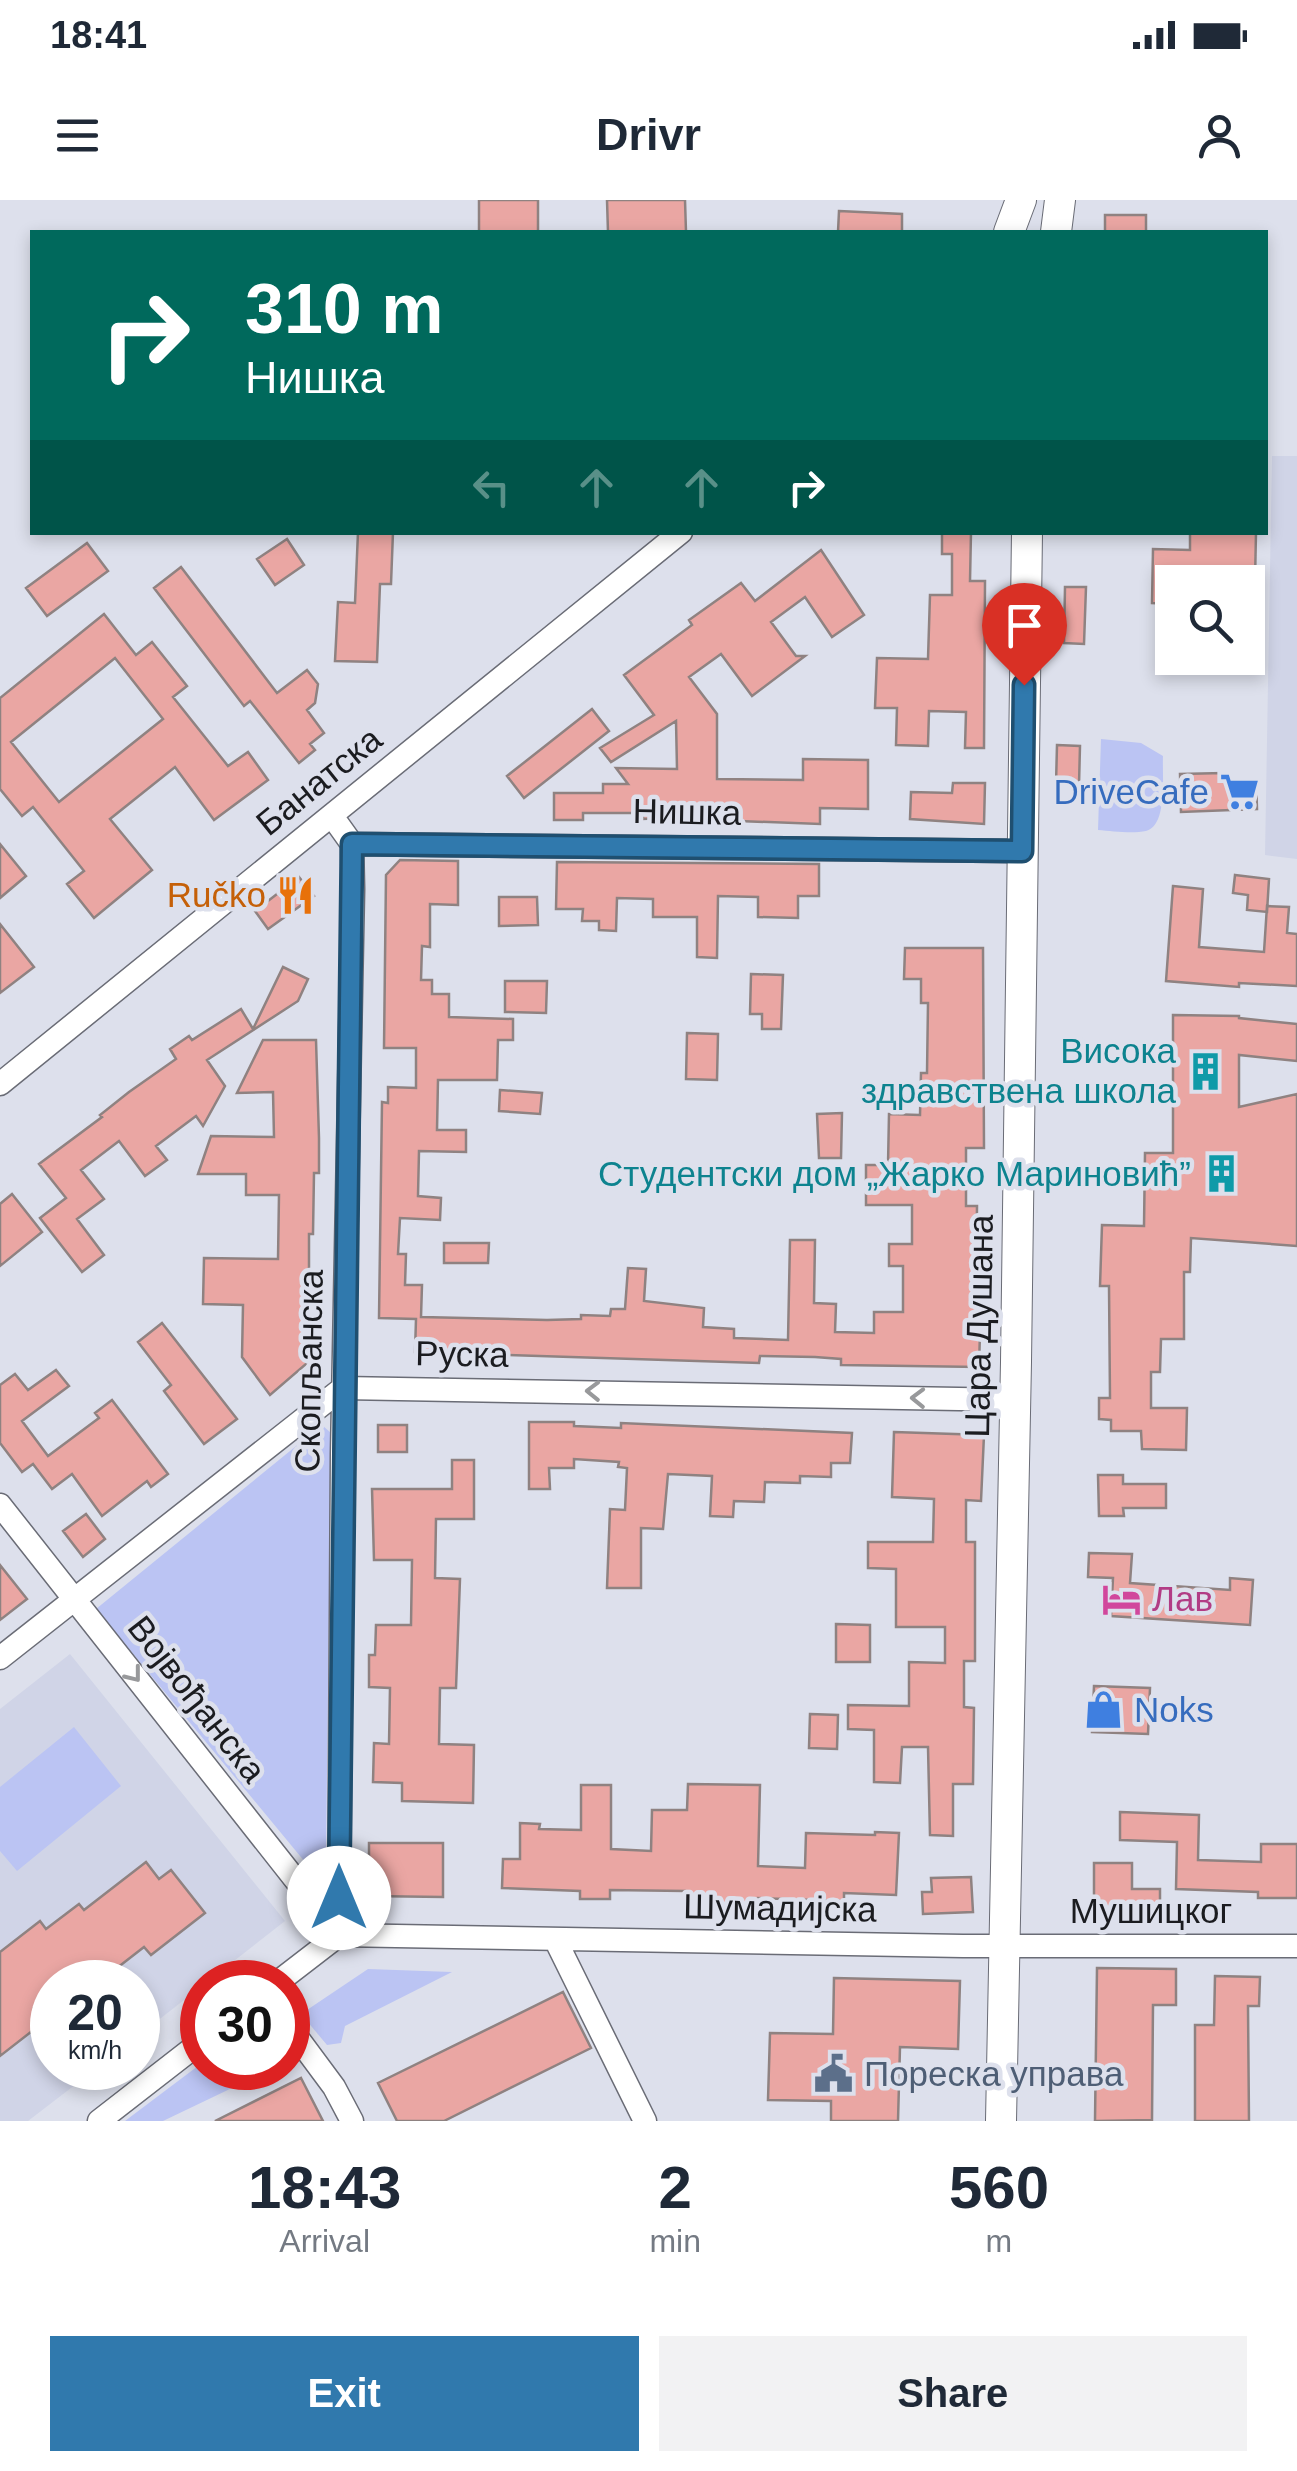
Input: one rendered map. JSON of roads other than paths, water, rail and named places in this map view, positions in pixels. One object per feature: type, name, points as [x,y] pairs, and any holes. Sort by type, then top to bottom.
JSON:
[{"type":"main road","points":[[1009,230],[1021,200]]},
{"type":"main road","points":[[1021,200],[1021,230]]},
{"type":"main road","points":[[1056,230],[1060,200]]},
{"type":"main road","name":"Цара Душана","points":[[1002,2121],[1026,535]]},
{"type":"street","name":"Банатска","points":[[0,1084],[676,535]]},
{"type":"street","points":[[332,816],[352,844]]},
{"type":"street","name":"Нишка","points":[[352,844],[1022,851]]},
{"type":"street","name":"Скопљанска","points":[[339,1935],[352,844]]},
{"type":"street","points":[[0,1658],[344,1388]]},
{"type":"street","name":"Руска","points":[[344,1388],[1015,1400]]},
{"type":"street","name":"Војвођанска","points":[[0,1505],[339,1935]]},
{"type":"street","points":[[307,1960],[339,1935]]},
{"type":"street","name":"Шумадијска","points":[[339,1935],[1004,1946]]},
{"type":"street","points":[[555,1939],[645,2121]]},
{"type":"street","name":"Мушицког","points":[[1004,1946],[1297,1946]]},
{"type":"street","points":[[310,2054],[352,2121]]},
{"type":"street","points":[[99,2121],[180,2058]]},
{"type":"place","name":"DriveCafe","points":[[1239,792]]},
{"type":"place","name":"Ručko","points":[[296,895]]},
{"type":"place","name":"Висока здравствена школа","points":[[1206,1071]]},
{"type":"place","name":"Студентски дом „Жарко Мариновић”","points":[[1221,1174]]},
{"type":"place","name":"Лав","points":[[1122,1599]]},
{"type":"place","name":"Noks","points":[[1104,1710]]},
{"type":"place","name":"Пореска управа","points":[[834,2074]]}]
